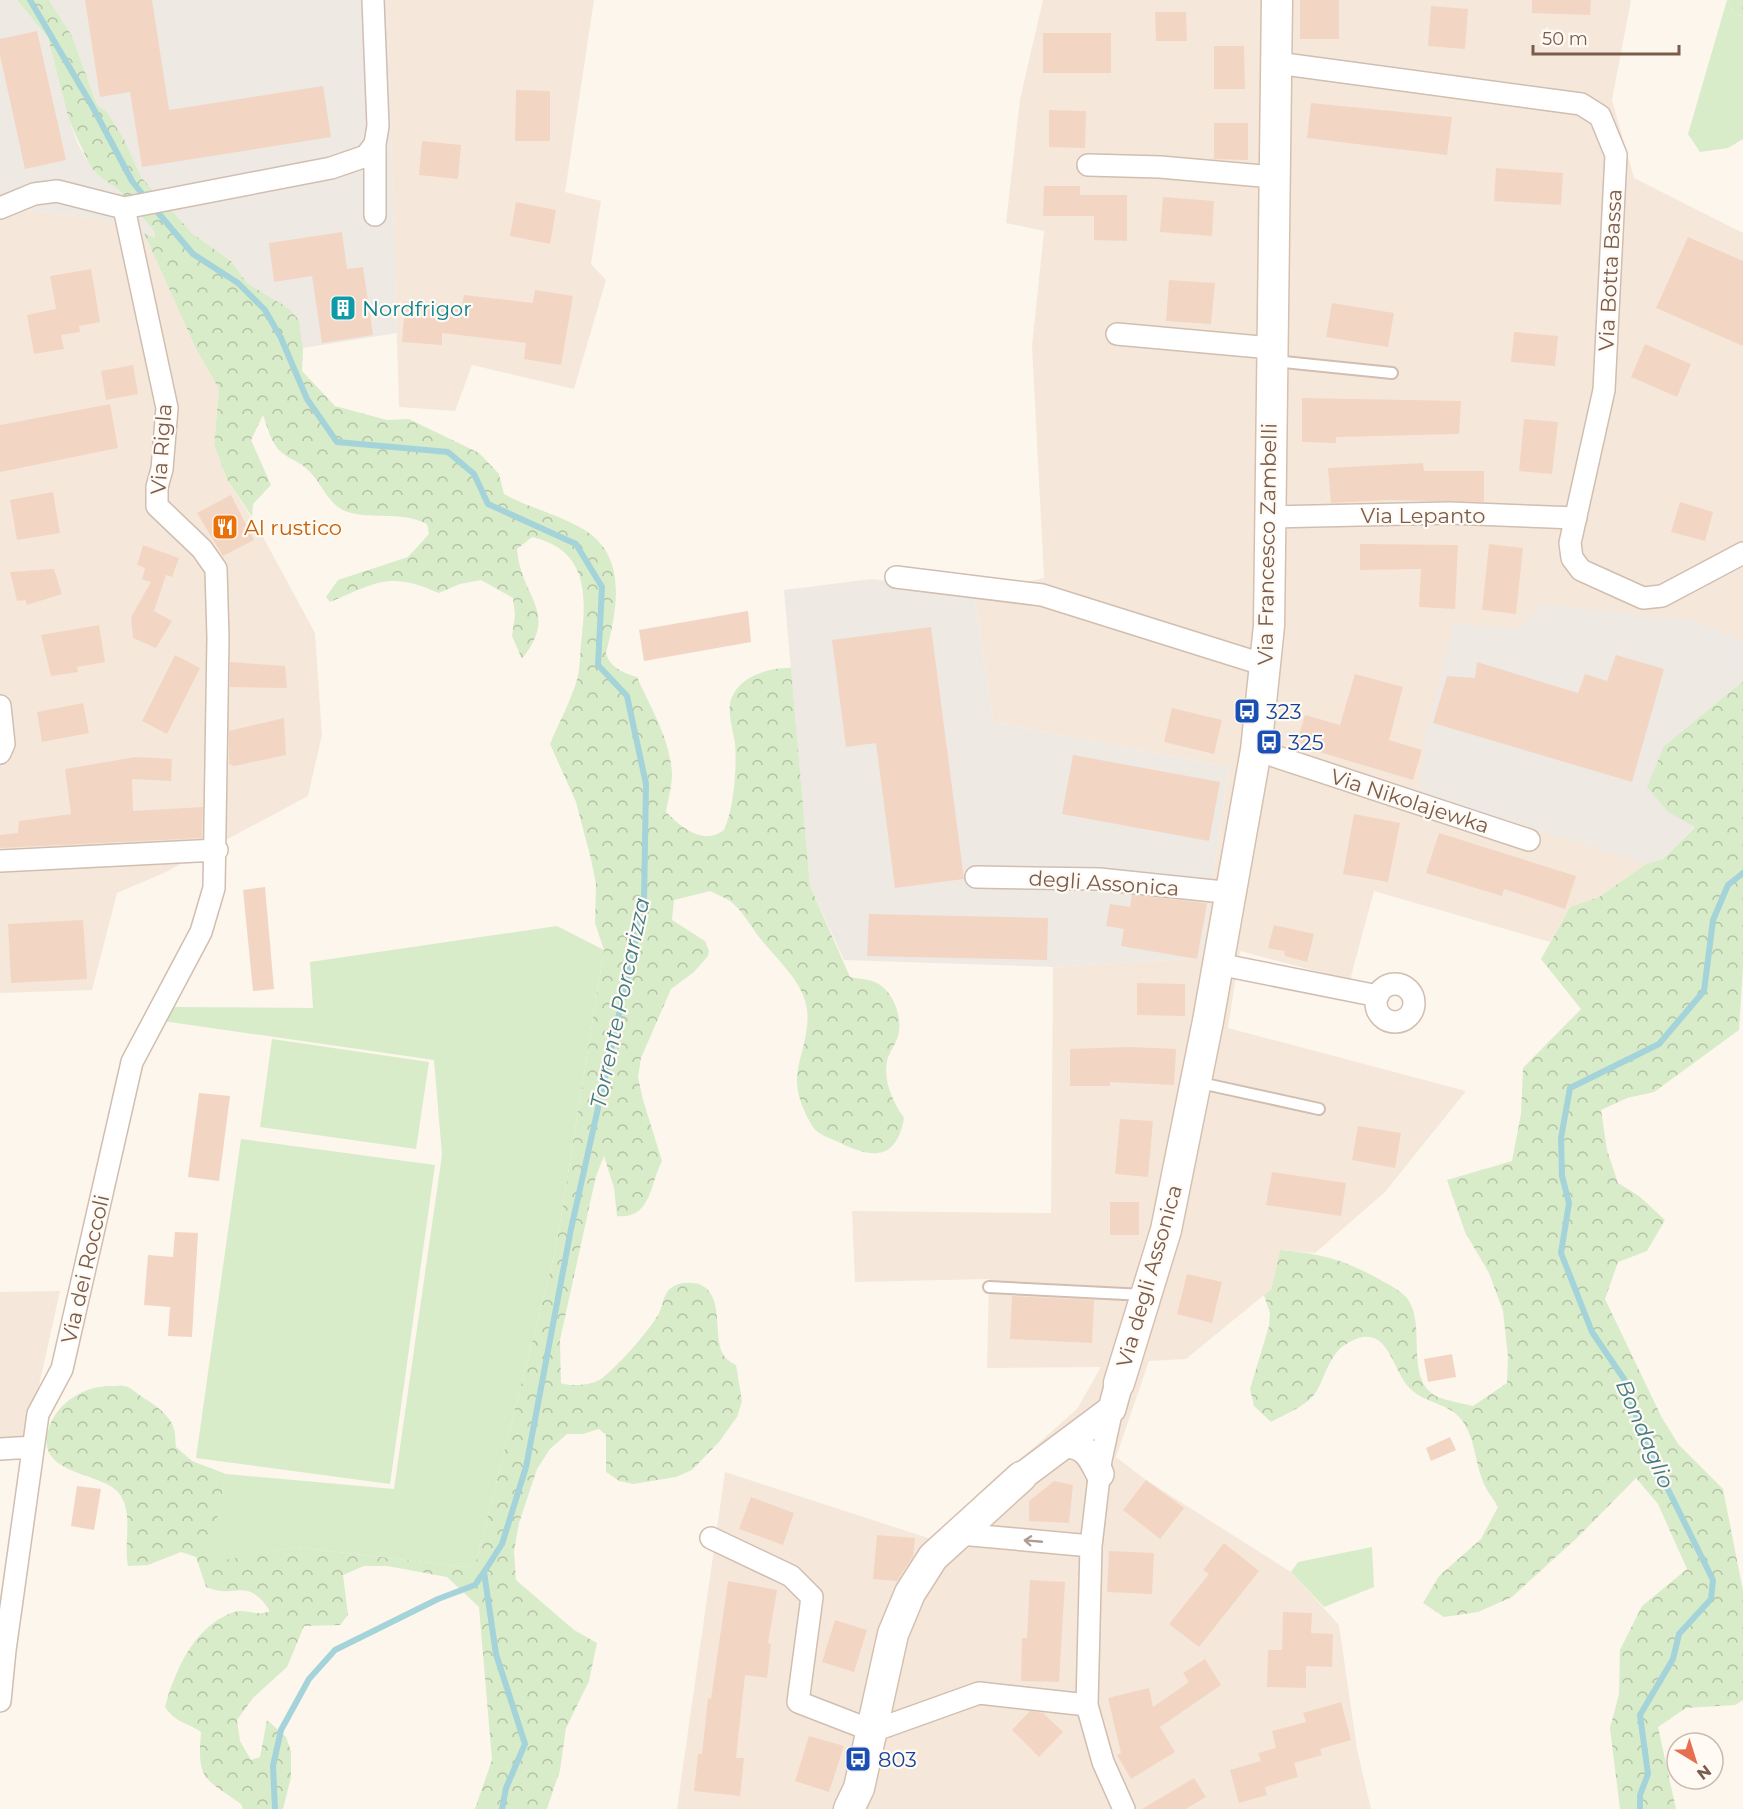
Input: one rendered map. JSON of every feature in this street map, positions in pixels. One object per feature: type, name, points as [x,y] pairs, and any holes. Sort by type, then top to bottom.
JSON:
[{"type":"main road","name":"Via Francesco Zambelli","points":[[1256,745],[1269,626],[1277,0]]},
{"type":"main road","name":"Via degli Assonica","points":[[1115,1396],[1166,1230],[1233,893],[1256,745]]},
{"type":"main road","points":[[849,1809],[859,1788],[893,1634],[910,1593],[933,1557],[1021,1477]]},
{"type":"street","points":[[373,0],[378,126],[375,144],[375,215]]},
{"type":"street","name":"Via Botta Bassa","points":[[1277,63],[1581,104],[1600,116],[1616,155],[1604,390],[1569,543],[1572,558],[1581,570],[1643,598],[1662,596],[1743,553]]},
{"type":"street","points":[[0,208],[34,194],[57,192],[141,205],[331,168],[366,156],[375,144]]},
{"type":"street","points":[[1088,165],[1160,167],[1273,177]]},
{"type":"street","name":"Via Rigla","points":[[141,205],[167,408],[162,469],[157,487],[157,506],[202,549],[216,569],[218,592],[217,850]]},
{"type":"street","points":[[1116,334],[1271,354]]},
{"type":"street","name":"Via Lepanto","points":[[1270,517],[1449,513],[1576,518]]},
{"type":"street","points":[[896,577],[1042,595],[1265,665]]},
{"type":"street","points":[[0,706],[4,744],[0,753]]},
{"type":"street","name":"Via Nikolajewka","points":[[1256,745],[1529,840]]},
{"type":"street","points":[[0,861],[217,850]]},
{"type":"street","name":"Via dei Roccoli","points":[[0,1701],[38,1414],[62,1369],[132,1062],[201,932],[214,888],[217,850]]},
{"type":"street","name":"degli Assonica","points":[[976,877],[1099,879],[1233,893]]},
{"type":"street","points":[[1218,964],[1378,996]]},
{"type":"street","points":[[1103,1392],[1115,1396],[1068,1444],[1021,1477],[1103,1392]]},
{"type":"street","name":"Via degli Assonica","points":[[1115,1396],[1100,1474],[1091,1546],[1087,1705],[1103,1762],[1124,1809]]},
{"type":"street","points":[[1068,1444],[1081,1446],[1089,1452],[1100,1474]]},
{"type":"street","points":[[0,1449],[33,1447]]},
{"type":"street","points":[[960,1534],[1091,1546]]},
{"type":"street","points":[[711,1538],[790,1576],[812,1597],[798,1702],[873,1731],[979,1693],[1087,1705]]},
{"type":"lane","points":[[1271,354],[1392,373]]},
{"type":"lane","points":[[1196,1082],[1319,1109]]},
{"type":"lane","points":[[989,1287],[1146,1295]]},
{"type":"shaded area","points":[[0,0],[17,0],[48,38],[69,120],[78,144],[90,166],[99,176],[120,191],[154,231],[155,238],[100,219],[0,207]]},
{"type":"shaded area","points":[[49,0],[387,0],[397,333],[303,348],[299,321],[288,308],[247,283],[231,261],[193,234],[141,177],[125,141],[107,112],[97,105],[72,36]]},
{"type":"shaded area","points":[[387,0],[594,0],[565,192],[601,201],[591,264],[606,280],[574,389],[472,365],[455,411],[399,407]]},
{"type":"shaded area","points":[[1043,0],[1631,0],[1612,100],[1634,178],[1743,233],[1743,642],[1736,640],[1419,792],[1646,864],[1599,897],[1570,907],[1550,942],[1374,891],[1350,980],[1240,951],[1228,1028],[1466,1091],[1385,1192],[1315,1253],[1280,1250],[1271,1290],[1186,1359],[1149,1361],[1116,1457],[1146,1480],[1291,1572],[1339,1625],[1357,1749],[1371,1809],[677,1809],[725,1472],[931,1539],[1077,1409],[1101,1367],[987,1368],[989,1279],[855,1282],[852,1211],[1051,1213],[1053,967],[1201,958],[1229,767],[993,722],[974,593],[1044,578],[1032,346],[1044,231],[1006,223],[1020,99]]},
{"type":"shaded area","points":[[0,207],[100,219],[144,233],[197,351],[219,389],[214,445],[227,479],[262,535],[315,633],[322,735],[308,796],[164,873],[117,893],[92,990],[0,993]]},
{"type":"shaded area","points":[[872,579],[974,593],[993,722],[1229,767],[1201,958],[1053,967],[844,960],[810,886],[784,590]]},
{"type":"shaded area","points":[[1543,604],[1695,621],[1743,642],[1743,681],[1664,746],[1669,813],[1695,826],[1663,859],[1646,864],[1419,792],[1425,737],[1454,623],[1517,629]]},
{"type":"shaded area","points":[[60,1291],[23,1458],[0,1460],[0,1292]]},
{"type":"green space","points":[[17,0],[49,0],[72,36],[97,105],[107,112],[125,141],[141,177],[193,234],[231,261],[247,283],[288,308],[299,320],[303,348],[302,371],[335,406],[387,420],[409,419],[479,453],[499,474],[504,494],[580,527],[601,545],[610,558],[616,588],[613,621],[606,653],[614,666],[637,677],[654,712],[668,748],[672,774],[666,812],[685,829],[708,836],[724,830],[734,788],[736,764],[730,702],[736,690],[742,683],[757,674],[774,669],[791,668],[810,886],[850,977],[877,983],[888,993],[896,1006],[899,1021],[898,1036],[888,1058],[886,1076],[896,1105],[904,1118],[895,1143],[888,1150],[880,1153],[860,1151],[819,1133],[803,1109],[797,1085],[797,1074],[807,1027],[807,1013],[805,1000],[793,977],[730,901],[710,891],[674,900],[672,920],[705,941],[709,951],[708,956],[694,972],[671,989],[641,1058],[638,1077],[662,1161],[648,1199],[643,1206],[628,1216],[617,1216],[614,1188],[604,1156],[596,1176],[560,1340],[561,1383],[581,1385],[601,1379],[624,1358],[649,1329],[670,1288],[691,1283],[701,1285],[709,1291],[713,1299],[721,1350],[726,1358],[736,1365],[742,1401],[737,1417],[719,1442],[692,1470],[676,1477],[633,1484],[619,1481],[606,1472],[606,1435],[599,1429],[583,1434],[567,1434],[550,1449],[537,1469],[519,1523],[514,1551],[516,1580],[574,1630],[597,1643],[589,1681],[566,1728],[560,1770],[547,1809],[475,1809],[492,1760],[479,1607],[447,1577],[387,1566],[364,1566],[343,1575],[348,1615],[340,1625],[304,1626],[287,1667],[253,1698],[237,1720],[240,1741],[251,1760],[260,1757],[267,1720],[286,1737],[291,1751],[291,1777],[283,1809],[243,1809],[241,1804],[211,1783],[202,1770],[201,1732],[177,1719],[165,1707],[174,1679],[197,1638],[220,1619],[234,1612],[265,1613],[270,1611],[262,1600],[247,1591],[225,1591],[206,1587],[196,1557],[181,1552],[148,1565],[128,1566],[127,1517],[122,1499],[109,1485],[73,1471],[53,1458],[48,1449],[47,1436],[50,1425],[61,1407],[79,1394],[99,1387],[126,1386],[155,1405],[167,1416],[174,1429],[176,1447],[192,1461],[226,1474],[208,1563],[296,1547],[464,1567],[476,1562],[556,1248],[604,950],[595,923],[596,884],[591,859],[576,802],[550,744],[579,671],[584,608],[580,577],[574,564],[564,552],[550,543],[532,537],[517,549],[520,566],[538,616],[538,629],[533,643],[522,659],[512,636],[515,615],[513,598],[481,580],[460,584],[439,593],[407,582],[383,582],[330,602],[326,597],[338,580],[408,557],[429,534],[427,524],[406,517],[355,514],[339,508],[308,470],[278,449],[263,415],[251,440],[271,485],[253,504],[252,517],[227,479],[214,445],[219,389],[197,351],[144,233],[155,238],[154,231],[120,191],[99,176],[90,166],[69,120],[48,38]]},
{"type":"green space","points":[[1727,0],[1734,14],[1743,16],[1743,139],[1728,148],[1700,152],[1688,134]]},
{"type":"green space","points":[[1727,0],[1743,0],[1743,16],[1734,14]]},
{"type":"green space","points":[[1743,681],[1743,967],[1739,1030],[1654,1092],[1627,1098],[1601,1110],[1607,1150],[1618,1183],[1639,1196],[1665,1220],[1647,1251],[1618,1262],[1605,1299],[1662,1418],[1679,1445],[1723,1489],[1743,1591],[1743,1700],[1735,1705],[1686,1708],[1658,1727],[1665,1759],[1665,1791],[1672,1791],[1676,1809],[1620,1809],[1610,1728],[1619,1694],[1620,1650],[1642,1606],[1687,1569],[1658,1504],[1636,1478],[1579,1536],[1512,1597],[1478,1612],[1444,1617],[1423,1603],[1439,1576],[1481,1539],[1498,1507],[1483,1483],[1470,1437],[1459,1416],[1414,1392],[1406,1384],[1382,1343],[1373,1338],[1362,1337],[1342,1347],[1332,1359],[1312,1397],[1301,1406],[1271,1422],[1254,1406],[1250,1389],[1269,1326],[1270,1313],[1264,1295],[1271,1290],[1280,1250],[1322,1256],[1346,1263],[1370,1274],[1404,1295],[1414,1313],[1418,1367],[1422,1379],[1428,1389],[1438,1397],[1473,1406],[1507,1383],[1508,1357],[1503,1311],[1489,1273],[1465,1232],[1447,1180],[1512,1161],[1521,1114],[1523,1068],[1581,1009],[1541,959],[1570,907],[1599,897],[1646,864],[1663,859],[1695,827],[1669,813],[1647,787],[1664,746]]},
{"type":"green space","points":[[557,926],[604,950],[556,1248],[476,1562],[464,1567],[296,1547],[207,1564],[226,1474],[394,1489],[442,1155],[434,1060],[163,1021],[172,1007],[313,1008],[310,962]]},
{"type":"green space","points":[[272,1039],[429,1062],[416,1149],[260,1127]]},
{"type":"green space","points":[[241,1139],[435,1165],[390,1484],[196,1458]]},
{"type":"green space","points":[[1372,1547],[1374,1587],[1324,1607],[1291,1572],[1298,1562]]},
{"type":"building","points":[[85,0],[152,0],[169,110],[323,86],[331,137],[142,167],[130,92],[100,97]]},
{"type":"building","points":[[1300,0],[1339,0],[1339,39],[1300,39]]},
{"type":"building","points":[[1532,0],[1591,0],[1590,15],[1532,13]]},
{"type":"building","points":[[1431,6],[1468,9],[1465,49],[1428,46]]},
{"type":"building","points":[[1155,12],[1186,12],[1187,41],[1156,41]]},
{"type":"building","points":[[37,31],[66,160],[25,169],[0,55],[0,39]]},
{"type":"building","points":[[1043,33],[1111,33],[1111,73],[1043,73]]},
{"type":"building","points":[[1214,46],[1244,46],[1245,89],[1214,89]]},
{"type":"building","points":[[516,90],[550,91],[550,141],[515,141]]},
{"type":"building","points":[[1311,103],[1452,117],[1447,155],[1307,138]]},
{"type":"building","points":[[1049,110],[1086,111],[1085,148],[1049,147]]},
{"type":"building","points":[[1214,123],[1248,123],[1248,160],[1214,159]]},
{"type":"building","points":[[422,141],[461,145],[458,179],[419,175]]},
{"type":"building","points":[[1496,168],[1563,173],[1561,205],[1494,201]]},
{"type":"building","points":[[1044,186],[1080,186],[1080,195],[1127,195],[1127,241],[1094,240],[1094,216],[1043,216]]},
{"type":"building","points":[[1163,197],[1214,201],[1212,236],[1160,232]]},
{"type":"building","points":[[516,202],[556,210],[550,244],[510,236]]},
{"type":"building","name":"Nordfrigor","points":[[342,232],[347,269],[363,267],[373,335],[322,343],[312,276],[274,282],[269,243]]},
{"type":"building","points":[[1688,237],[1743,261],[1743,346],[1656,308]]},
{"type":"building","points":[[91,269],[100,322],[79,326],[80,332],[61,335],[64,349],[34,354],[27,315],[56,309],[50,276]]},
{"type":"building","points":[[1169,280],[1215,283],[1211,324],[1166,321]]},
{"type":"building","points":[[535,290],[573,296],[561,365],[524,359],[526,343],[442,333],[442,345],[402,342],[405,302],[462,305],[464,295],[533,303]]},
{"type":"building","points":[[1332,303],[1394,313],[1388,347],[1326,337]]},
{"type":"building","points":[[1514,332],[1558,336],[1555,366],[1511,362]]},
{"type":"building","points":[[1645,344],[1691,364],[1677,397],[1631,377]]},
{"type":"building","points":[[133,365],[138,394],[106,400],[101,371]]},
{"type":"building","points":[[1302,398],[1461,401],[1459,434],[1336,437],[1336,443],[1302,442]]},
{"type":"building","points":[[110,404],[118,448],[0,472],[0,425]]},
{"type":"building","points":[[1524,419],[1558,422],[1552,474],[1519,471]]},
{"type":"building","points":[[1423,463],[1424,471],[1484,471],[1484,502],[1389,500],[1331,503],[1328,468]]},
{"type":"building","points":[[53,492],[60,533],[17,540],[10,500]]},
{"type":"building","name":"Al rustico","points":[[231,495],[254,540],[223,556],[197,513]]},
{"type":"building","points":[[1680,502],[1713,512],[1705,541],[1671,532]]},
{"type":"building","points":[[1360,544],[1458,545],[1455,609],[1419,607],[1421,569],[1360,570]]},
{"type":"building","points":[[1489,544],[1523,548],[1516,614],[1482,610]]},
{"type":"building","points":[[143,545],[179,558],[172,577],[166,575],[154,611],[172,621],[156,648],[133,638],[131,617],[151,582],[142,579],[145,568],[137,565]]},
{"type":"building","points":[[54,569],[62,594],[27,605],[25,600],[17,601],[10,572]]},
{"type":"building","points":[[748,611],[751,642],[644,661],[639,630]]},
{"type":"building","points":[[99,625],[105,662],[77,667],[78,672],[51,676],[41,635]]},
{"type":"building","points":[[931,627],[964,879],[895,888],[876,743],[846,747],[832,640]]},
{"type":"building","points":[[175,655],[200,668],[167,734],[142,721]]},
{"type":"building","points":[[1616,655],[1664,669],[1632,782],[1433,723],[1447,676],[1475,678],[1477,662],[1578,693],[1585,674],[1607,681]]},
{"type":"building","points":[[230,662],[285,666],[287,688],[230,687]]},
{"type":"building","points":[[1355,674],[1403,687],[1389,740],[1422,750],[1413,780],[1296,745],[1305,715],[1340,725]]},
{"type":"building","points":[[83,703],[89,733],[42,742],[37,712]]},
{"type":"building","points":[[1172,708],[1222,720],[1214,754],[1164,742]]},
{"type":"building","points":[[284,718],[286,755],[234,766],[229,764],[229,731]]},
{"type":"building","points":[[1073,755],[1220,782],[1209,841],[1062,814]]},
{"type":"building","points":[[136,757],[172,759],[171,781],[132,779],[133,811],[203,807],[202,838],[0,848],[0,835],[18,833],[19,821],[71,814],[65,769]]},
{"type":"building","points":[[1354,814],[1400,823],[1388,882],[1343,874]]},
{"type":"building","points":[[1439,833],[1576,876],[1565,909],[1504,889],[1502,896],[1426,873]]},
{"type":"building","points":[[265,887],[274,989],[253,991],[243,890]]},
{"type":"building","points":[[1132,895],[1207,903],[1197,959],[1121,946],[1124,929],[1106,926],[1110,904],[1130,907]]},
{"type":"building","points":[[869,914],[1048,918],[1047,960],[867,956]]},
{"type":"building","points":[[83,920],[87,979],[11,983],[8,924]]},
{"type":"building","points":[[1274,925],[1314,934],[1307,962],[1285,956],[1284,951],[1268,948]]},
{"type":"building","points":[[1137,983],[1185,984],[1185,1016],[1137,1015]]},
{"type":"building","points":[[1129,1047],[1176,1049],[1174,1085],[1110,1082],[1110,1086],[1070,1086],[1070,1049]]},
{"type":"building","points":[[199,1093],[230,1096],[219,1181],[188,1177]]},
{"type":"building","points":[[1120,1119],[1153,1121],[1148,1177],[1115,1174]]},
{"type":"building","points":[[1358,1126],[1401,1133],[1395,1168],[1352,1160]]},
{"type":"building","points":[[1272,1172],[1346,1183],[1341,1216],[1266,1205]]},
{"type":"building","points":[[1110,1202],[1139,1202],[1139,1235],[1110,1235]]},
{"type":"building","points":[[175,1232],[198,1233],[192,1337],[168,1336],[170,1307],[144,1305],[148,1255],[173,1257]]},
{"type":"building","points":[[1187,1274],[1222,1282],[1212,1323],[1177,1314]]},
{"type":"building","points":[[1012,1296],[1094,1300],[1092,1343],[1010,1339]]},
{"type":"building","points":[[1452,1354],[1456,1377],[1428,1382],[1424,1359]]},
{"type":"building","points":[[1450,1437],[1456,1450],[1431,1461],[1426,1448]]},
{"type":"building","points":[[1146,1480],[1184,1508],[1160,1539],[1123,1510]]},
{"type":"building","points":[[1054,1481],[1073,1485],[1069,1523],[1029,1521],[1029,1501]]},
{"type":"building","points":[[77,1486],[101,1489],[94,1530],[71,1526]]},
{"type":"building","points":[[751,1497],[794,1513],[783,1545],[739,1529]]},
{"type":"building","points":[[877,1535],[915,1538],[913,1556],[897,1581],[873,1579]]},
{"type":"building","points":[[1224,1543],[1259,1571],[1199,1647],[1169,1624],[1209,1574],[1203,1570]]},
{"type":"building","points":[[1109,1551],[1154,1553],[1152,1594],[1107,1592]]},
{"type":"building","points":[[1030,1580],[1065,1582],[1059,1682],[1021,1681],[1022,1638],[1027,1638]]},
{"type":"building","points":[[728,1581],[777,1590],[768,1643],[771,1644],[767,1678],[745,1675],[736,1758],[744,1758],[740,1796],[694,1791],[698,1754],[702,1754],[708,1698],[711,1699]]},
{"type":"building","points":[[1283,1612],[1312,1613],[1311,1633],[1333,1634],[1332,1667],[1306,1666],[1306,1688],[1267,1687],[1268,1650],[1282,1650]]},
{"type":"building","points":[[835,1620],[867,1630],[854,1672],[822,1662]]},
{"type":"building","points":[[1205,1659],[1221,1685],[1160,1727],[1175,1752],[1131,1779],[1117,1755],[1121,1753],[1108,1698],[1149,1688],[1153,1707],[1189,1682],[1183,1673]]},
{"type":"building","points":[[1341,1702],[1351,1740],[1320,1749],[1322,1755],[1294,1763],[1298,1777],[1265,1787],[1267,1795],[1239,1803],[1230,1770],[1261,1761],[1258,1753],[1276,1748],[1272,1731],[1306,1722],[1303,1713]]},
{"type":"building","points":[[1030,1711],[1043,1713],[1063,1732],[1039,1757],[1012,1730]]},
{"type":"building","points":[[809,1736],[844,1746],[829,1792],[795,1781]]},
{"type":"building","points":[[1194,1778],[1206,1797],[1186,1809],[1142,1809]]},
{"type":"waterway","name":"Torrente Porcarizza","points":[[30,0],[91,104],[132,181],[147,200]]},
{"type":"waterway","name":"Torrente Porcarizza","points":[[154,208],[193,254],[238,283],[265,310],[281,338],[307,399],[337,442],[448,452],[474,474],[488,504],[576,544],[602,587],[598,665],[627,696],[646,784],[644,902],[571,1229],[526,1467],[502,1544],[484,1572],[496,1654],[525,1744],[506,1788],[502,1809]]},
{"type":"waterway","name":"Bondaglio","points":[[1640,1809],[1640,1795],[1648,1774],[1640,1715],[1673,1659],[1679,1634],[1711,1599],[1713,1580],[1646,1445],[1624,1379],[1592,1332],[1561,1253],[1569,1203],[1562,1176],[1561,1138],[1570,1088],[1659,1044],[1704,991],[1713,920],[1728,885],[1743,873]]},
{"type":"waterway","points":[[275,1809],[273,1766],[281,1730],[309,1679],[335,1650],[438,1599],[475,1585],[484,1572]]},
{"type":"place","name":"Nordfrigor","points":[[343,308]]},
{"type":"place","name":"Al rustico","points":[[225,527]]},
{"type":"place","name":"323","points":[[1247,711]]},
{"type":"place","name":"325","points":[[1269,742]]},
{"type":"place","name":"803","points":[[858,1759]]}]
